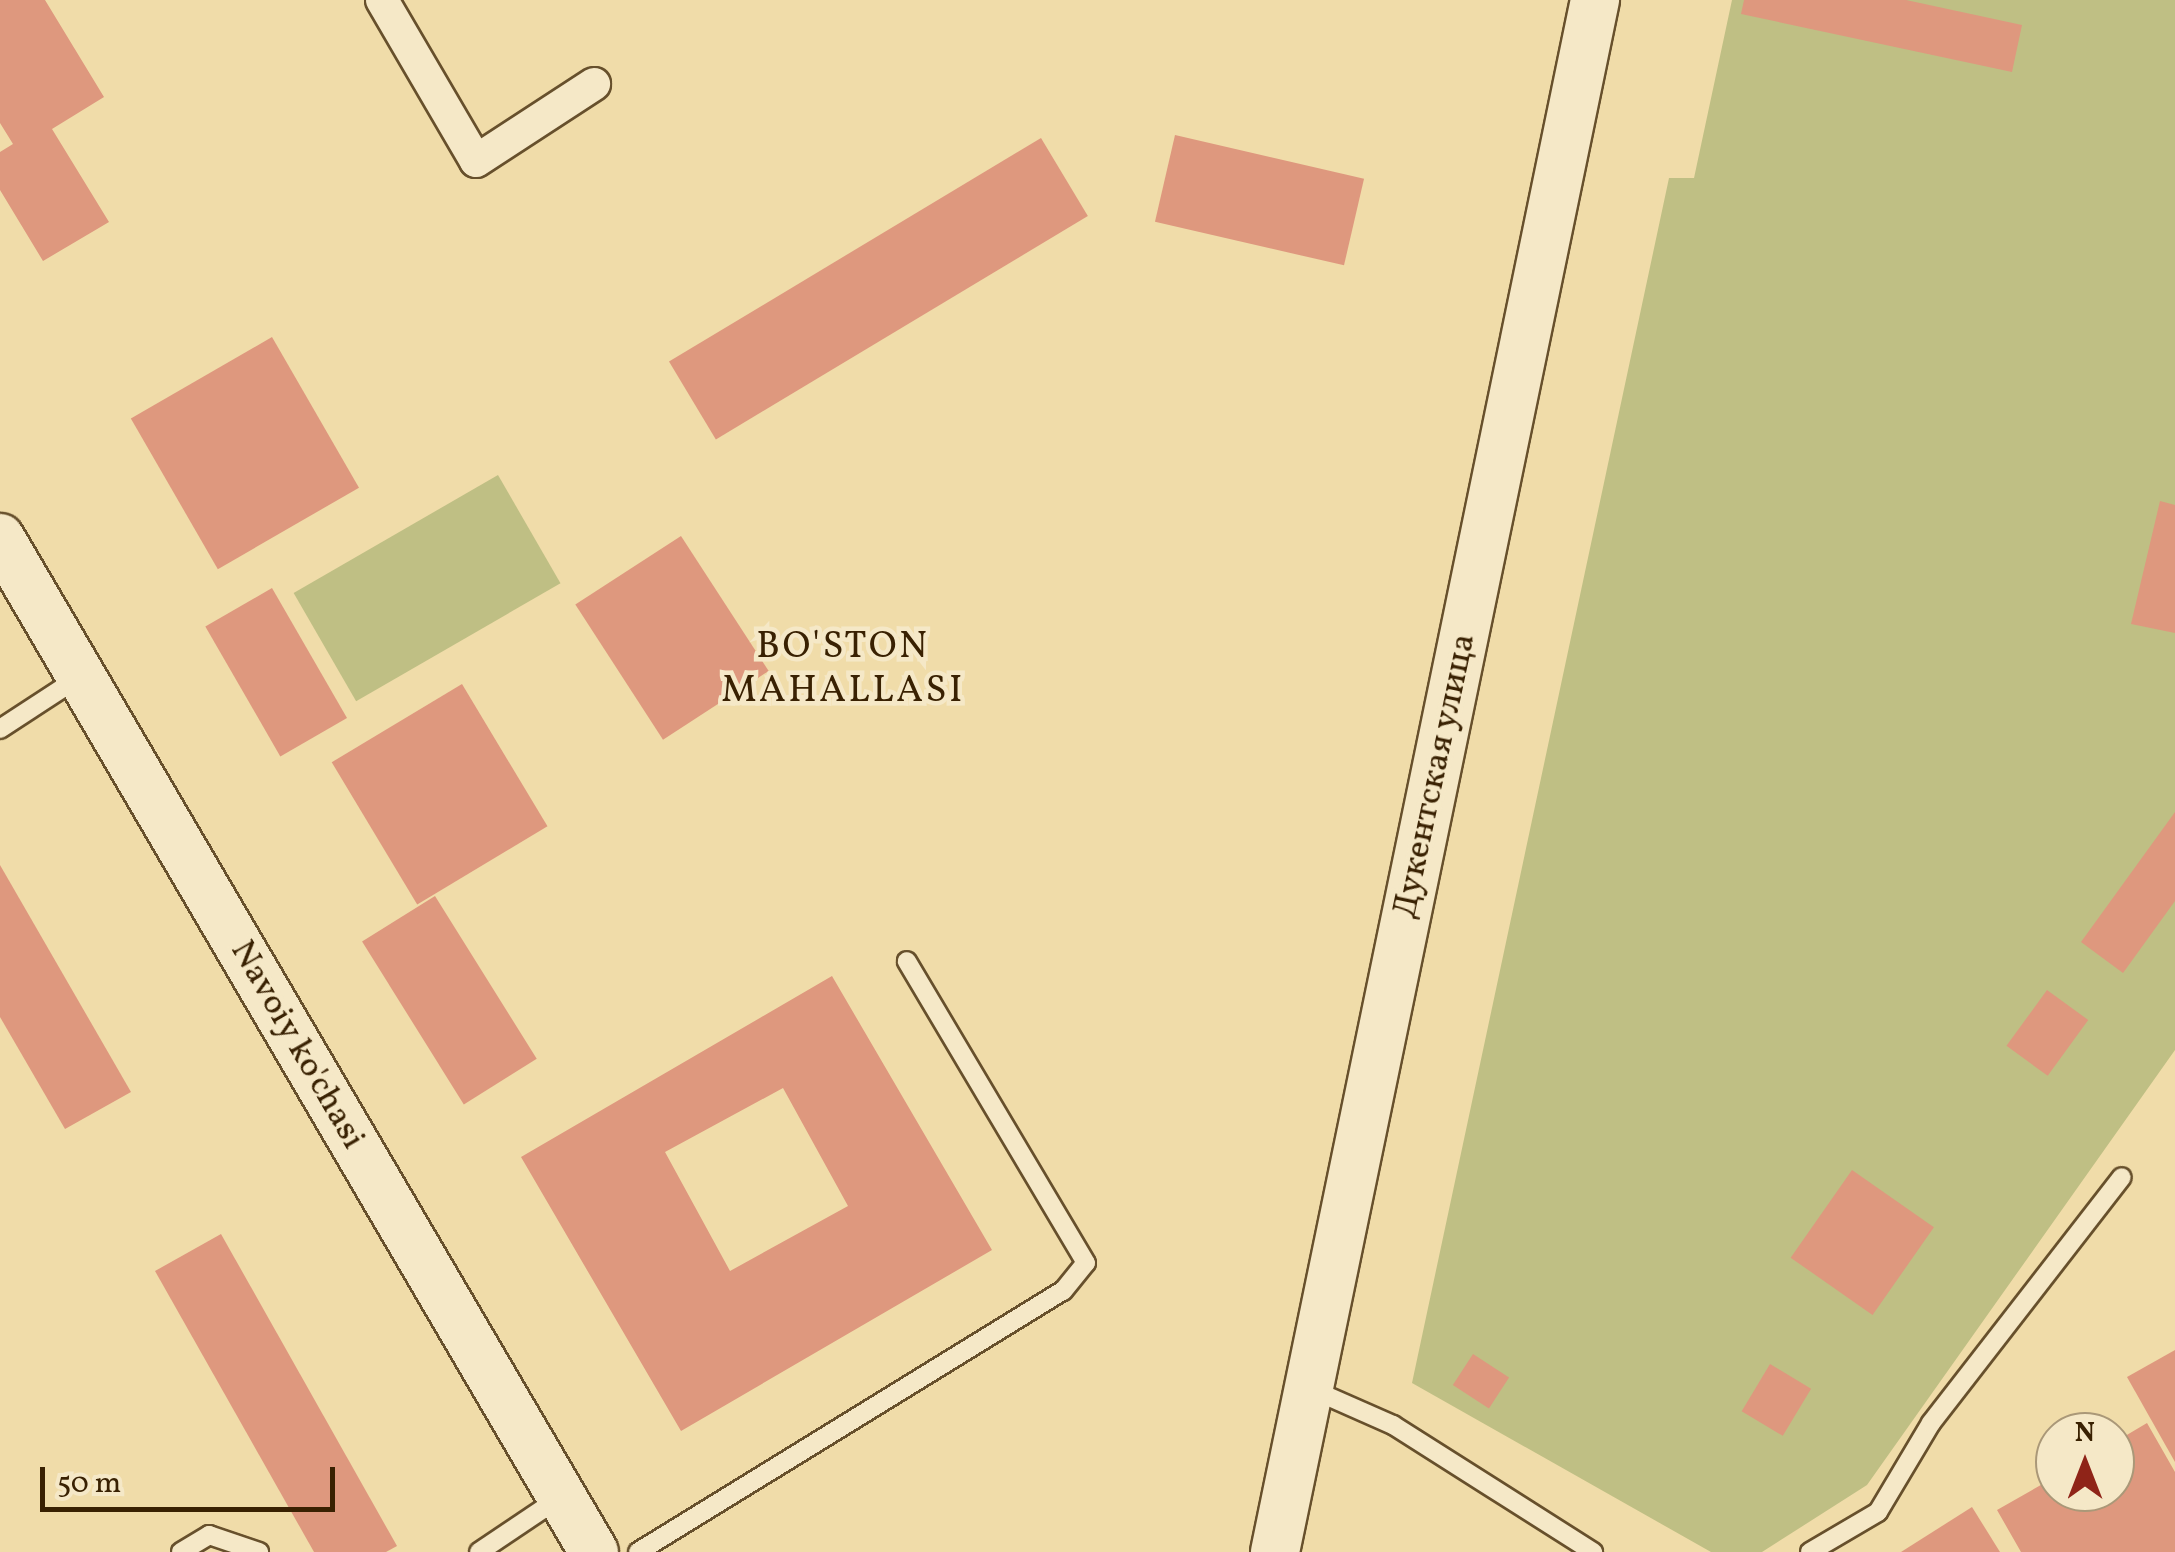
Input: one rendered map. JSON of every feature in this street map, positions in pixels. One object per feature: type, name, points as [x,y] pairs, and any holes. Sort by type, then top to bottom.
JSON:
[{"type":"main road","name":"Дукентская улица","points":[[1275,1552],[1595,0]]},
{"type":"main road","name":"Navoiy ko'chasi","points":[[0,538],[594,1552]]},
{"type":"street","points":[[382,0],[476,161],[594,84]]},
{"type":"lane","points":[[0,729],[81,676]]},
{"type":"lane","points":[[638,1552],[1063,1292],[1086,1263],[907,961]]},
{"type":"lane","points":[[1810,1552],[1878,1512],[1931,1423],[2122,1177]]},
{"type":"lane","points":[[1309,1388],[1393,1425],[1594,1552]]},
{"type":"lane","points":[[479,1552],[562,1497]]},
{"type":"lane","points":[[180,1552],[209,1534],[259,1552]]},
{"type":"green space","points":[[1732,0],[2175,0],[2175,1050],[1867,1485],[1762,1552],[1711,1552],[1412,1383],[1669,178],[1694,178]]},
{"type":"green space","points":[[498,475],[560,583],[356,701],[294,593]]},
{"type":"building","points":[[0,0],[45,0],[104,97],[52,129],[109,222],[43,261],[0,190],[0,152],[13,144],[0,123]]},
{"type":"building","points":[[1744,0],[1906,0],[2022,25],[2012,72],[1741,14]]},
{"type":"building","points":[[1175,135],[1364,179],[1344,265],[1155,222]]},
{"type":"building","points":[[1041,138],[1088,216],[716,440],[669,362]]},
{"type":"building","points":[[272,337],[359,488],[218,569],[131,419]]},
{"type":"building","points":[[2160,501],[2175,505],[2175,633],[2131,624]]},
{"type":"building","points":[[681,536],[769,671],[663,740],[575,605]]},
{"type":"building","points":[[272,588],[347,718],[280,756],[205,626]]},
{"type":"building","points":[[462,684],[547,826],[417,905],[332,762]]},
{"type":"building","points":[[2175,812],[2175,901],[2123,973],[2081,942]]},
{"type":"building","points":[[0,865],[131,1092],[65,1129],[0,1017]]},
{"type":"building","points":[[435,896],[537,1059],[464,1104],[362,942]]},
{"type":"building","points":[[832,976],[992,1250],[681,1431],[521,1157]],"holes":[[[783,1088],[848,1206],[730,1271],[665,1152]]]},
{"type":"building","points":[[2047,990],[2088,1020],[2048,1076],[2006,1046]]},
{"type":"building","points":[[1852,1170],[1934,1227],[1873,1315],[1791,1258]]},
{"type":"building","points":[[221,1234],[397,1546],[386,1552],[314,1552],[155,1271]]},
{"type":"building","points":[[2175,1350],[2175,1462],[2127,1377]]},
{"type":"building","points":[[1473,1354],[1509,1377],[1489,1408],[1453,1385]]},
{"type":"building","points":[[1770,1364],[1811,1389],[1783,1436],[1742,1411]]},
{"type":"building","points":[[2147,1423],[2175,1472],[2175,1552],[2021,1552],[1997,1510],[2035,1488],[2035,1512],[2135,1512],[2135,1430]]},
{"type":"building","points":[[1972,1507],[2000,1552],[1901,1552]]},
{"type":"district","name":"BO'STON MAHALLASI","points":[[843,670]]}]
